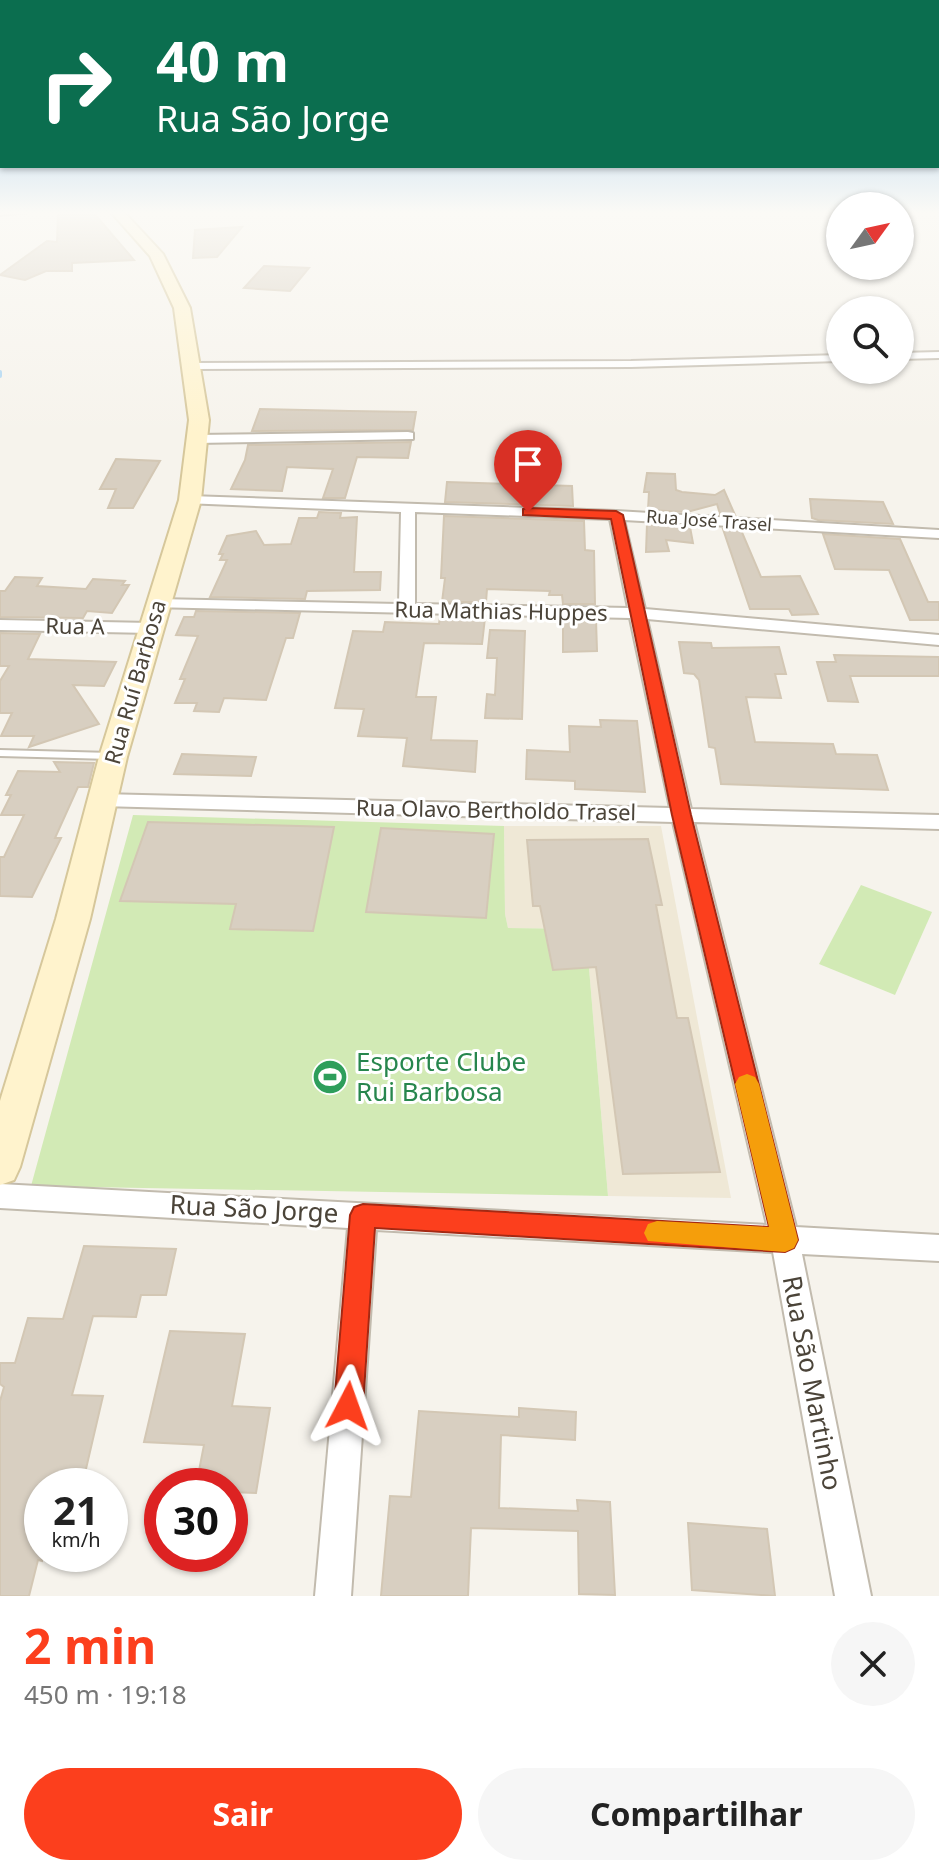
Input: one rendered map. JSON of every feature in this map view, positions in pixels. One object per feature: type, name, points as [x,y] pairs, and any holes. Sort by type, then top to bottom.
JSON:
[{"type":"main road","name":"Rua Ruí Barbosa","points":[[0,1167],[11,1092],[73,919],[113,757],[190,500],[199,420],[174,285]]},
{"type":"street","points":[[914,356],[939,355]]},
{"type":"street","points":[[191,366],[631,364],[826,358]]},
{"type":"street","points":[[196,439],[408,436]]},
{"type":"street","name":"Rua José Trasel","points":[[190,500],[616,515],[939,534]]},
{"type":"street","points":[[407,608],[408,507]]},
{"type":"street","name":"Rua São Martinho","points":[[616,515],[682,815],[785,1240],[853,1596]]},
{"type":"street","name":"Rua Mathias Huppes","points":[[154,616],[407,608],[638,613],[939,640]]},
{"type":"street","name":"Rua A","points":[[0,625],[154,616]]},
{"type":"street","name":"Rua Olavo Bertholdo Trasel","points":[[101,800],[939,822]]},
{"type":"street","name":"Rua São Jorge","points":[[0,1196],[939,1248]]},
{"type":"street","points":[[333,1596],[363,1215]]},
{"type":"lane","points":[[0,753],[113,757]]},
{"type":"shaded area","points":[[504,826],[661,826],[731,1198],[608,1196],[589,968],[582,929],[508,928],[505,914]]},
{"type":"green space","name":"Esporte Clube Rui Barbosa","points":[[133,815],[504,826],[505,914],[508,928],[583,929],[580,932],[589,968],[608,1196],[31,1186]]},
{"type":"green space","points":[[861,885],[932,912],[895,995],[819,964]]},
{"type":"building","points":[[246,285],[295,285],[290,291],[244,288]]},
{"type":"building","points":[[260,409],[416,412],[413,430],[252,431]]},
{"type":"building","points":[[411,442],[408,458],[357,457],[345,498],[323,498],[333,469],[287,467],[282,491],[231,489],[245,460],[248,445]]},
{"type":"building","points":[[116,459],[160,461],[133,508],[108,508],[116,489],[100,489]]},
{"type":"building","points":[[647,473],[675,474],[676,490],[682,492],[715,495],[724,490],[735,515],[720,514],[717,504],[687,512],[648,510],[649,492],[644,492]]},
{"type":"building","points":[[447,482],[572,486],[573,506],[445,502]]},
{"type":"building","points":[[810,499],[883,502],[893,524],[818,520],[812,518]]},
{"type":"building","points":[[319,512],[341,513],[340,518],[357,517],[354,572],[381,572],[380,590],[307,591],[305,599],[210,597],[227,560],[220,560],[223,554],[219,554],[227,536],[256,531],[264,545],[291,544],[299,518],[317,518]]},
{"type":"building","points":[[444,516],[584,521],[585,550],[594,551],[595,604],[563,604],[562,595],[549,595],[550,591],[487,589],[486,602],[442,602],[445,578],[441,578]]},
{"type":"building","points":[[647,524],[690,527],[693,543],[666,540],[669,551],[646,552]]},
{"type":"building","points":[[723,529],[741,530],[761,577],[800,576],[818,614],[792,615],[789,609],[750,609]]},
{"type":"building","points":[[823,534],[900,539],[928,602],[939,602],[939,620],[910,620],[889,570],[835,569]]},
{"type":"building","points":[[15,577],[42,578],[37,586],[86,589],[93,579],[125,581],[122,585],[129,585],[112,613],[87,611],[83,618],[0,617],[0,591],[5,591]]},
{"type":"building","points":[[196,611],[300,613],[293,638],[286,638],[266,700],[224,698],[219,712],[194,711],[197,703],[175,703],[185,679],[180,679],[198,636],[176,635],[184,617],[194,617]]},
{"type":"building","points":[[440,617],[485,618],[482,644],[424,643],[416,697],[436,697],[431,740],[477,741],[475,772],[403,766],[407,738],[358,736],[364,709],[335,708],[353,631],[383,632],[385,622],[439,624]]},
{"type":"building","points":[[563,619],[596,620],[597,651],[563,652]]},
{"type":"building","points":[[490,630],[525,631],[522,719],[485,718],[487,694],[495,695],[497,658],[487,658]]},
{"type":"building","points":[[0,633],[40,634],[28,659],[116,662],[104,686],[73,685],[99,724],[29,747],[34,736],[1,736],[12,713],[0,713],[0,681],[9,666],[0,666]]},
{"type":"building","points":[[679,642],[711,643],[712,648],[779,647],[786,674],[775,674],[781,698],[746,697],[755,742],[833,744],[836,754],[877,755],[888,790],[721,784],[715,748],[709,747],[699,680],[694,674],[684,673]]},
{"type":"building","points":[[834,655],[939,657],[939,676],[850,676],[858,702],[828,701],[817,662],[836,662]]},
{"type":"building","points":[[600,720],[637,721],[645,792],[575,789],[575,781],[526,779],[527,750],[570,752],[569,726],[601,727]]},
{"type":"building","points":[[182,754],[256,757],[251,776],[174,774]]},
{"type":"building","points":[[54,762],[94,763],[88,787],[78,787],[55,838],[61,838],[32,897],[0,896],[0,857],[4,857],[24,815],[1,815],[11,795],[6,795],[18,771],[60,772]]},
{"type":"building","points":[[148,822],[334,827],[313,931],[230,929],[236,904],[120,901]]},
{"type":"building","points":[[381,828],[494,834],[486,918],[366,912]]},
{"type":"building","points":[[648,839],[662,905],[656,905],[677,1018],[688,1018],[720,1172],[623,1174],[596,967],[553,970],[540,906],[533,906],[527,840]]},
{"type":"building","points":[[84,1246],[176,1249],[166,1295],[141,1295],[136,1317],[93,1316],[72,1395],[103,1396],[86,1468],[24,1468],[24,1572],[35,1572],[29,1596],[0,1596],[0,1401],[4,1387],[0,1384],[0,1363],[15,1363],[28,1318],[63,1319]]},
{"type":"building","points":[[170,1331],[245,1334],[232,1406],[270,1408],[256,1493],[248,1493],[248,1468],[200,1468],[204,1445],[144,1442]]},
{"type":"building","points":[[519,1408],[576,1412],[575,1440],[501,1435],[499,1508],[578,1511],[577,1500],[610,1502],[615,1595],[579,1594],[578,1531],[471,1528],[468,1596],[381,1596],[390,1496],[411,1497],[419,1411],[519,1417]]},
{"type":"building","points":[[688,1523],[767,1529],[775,1596],[692,1590]]},
{"type":"slow traffic","points":[[657,1233],[785,1240],[747,1084]]},
{"type":"place","name":"Esporte Clube Rui Barbosa","points":[[330,1077]]},
{"type":"route","points":[[348,1406],[363,1215],[785,1240],[682,815],[616,515],[528,512]]}]
